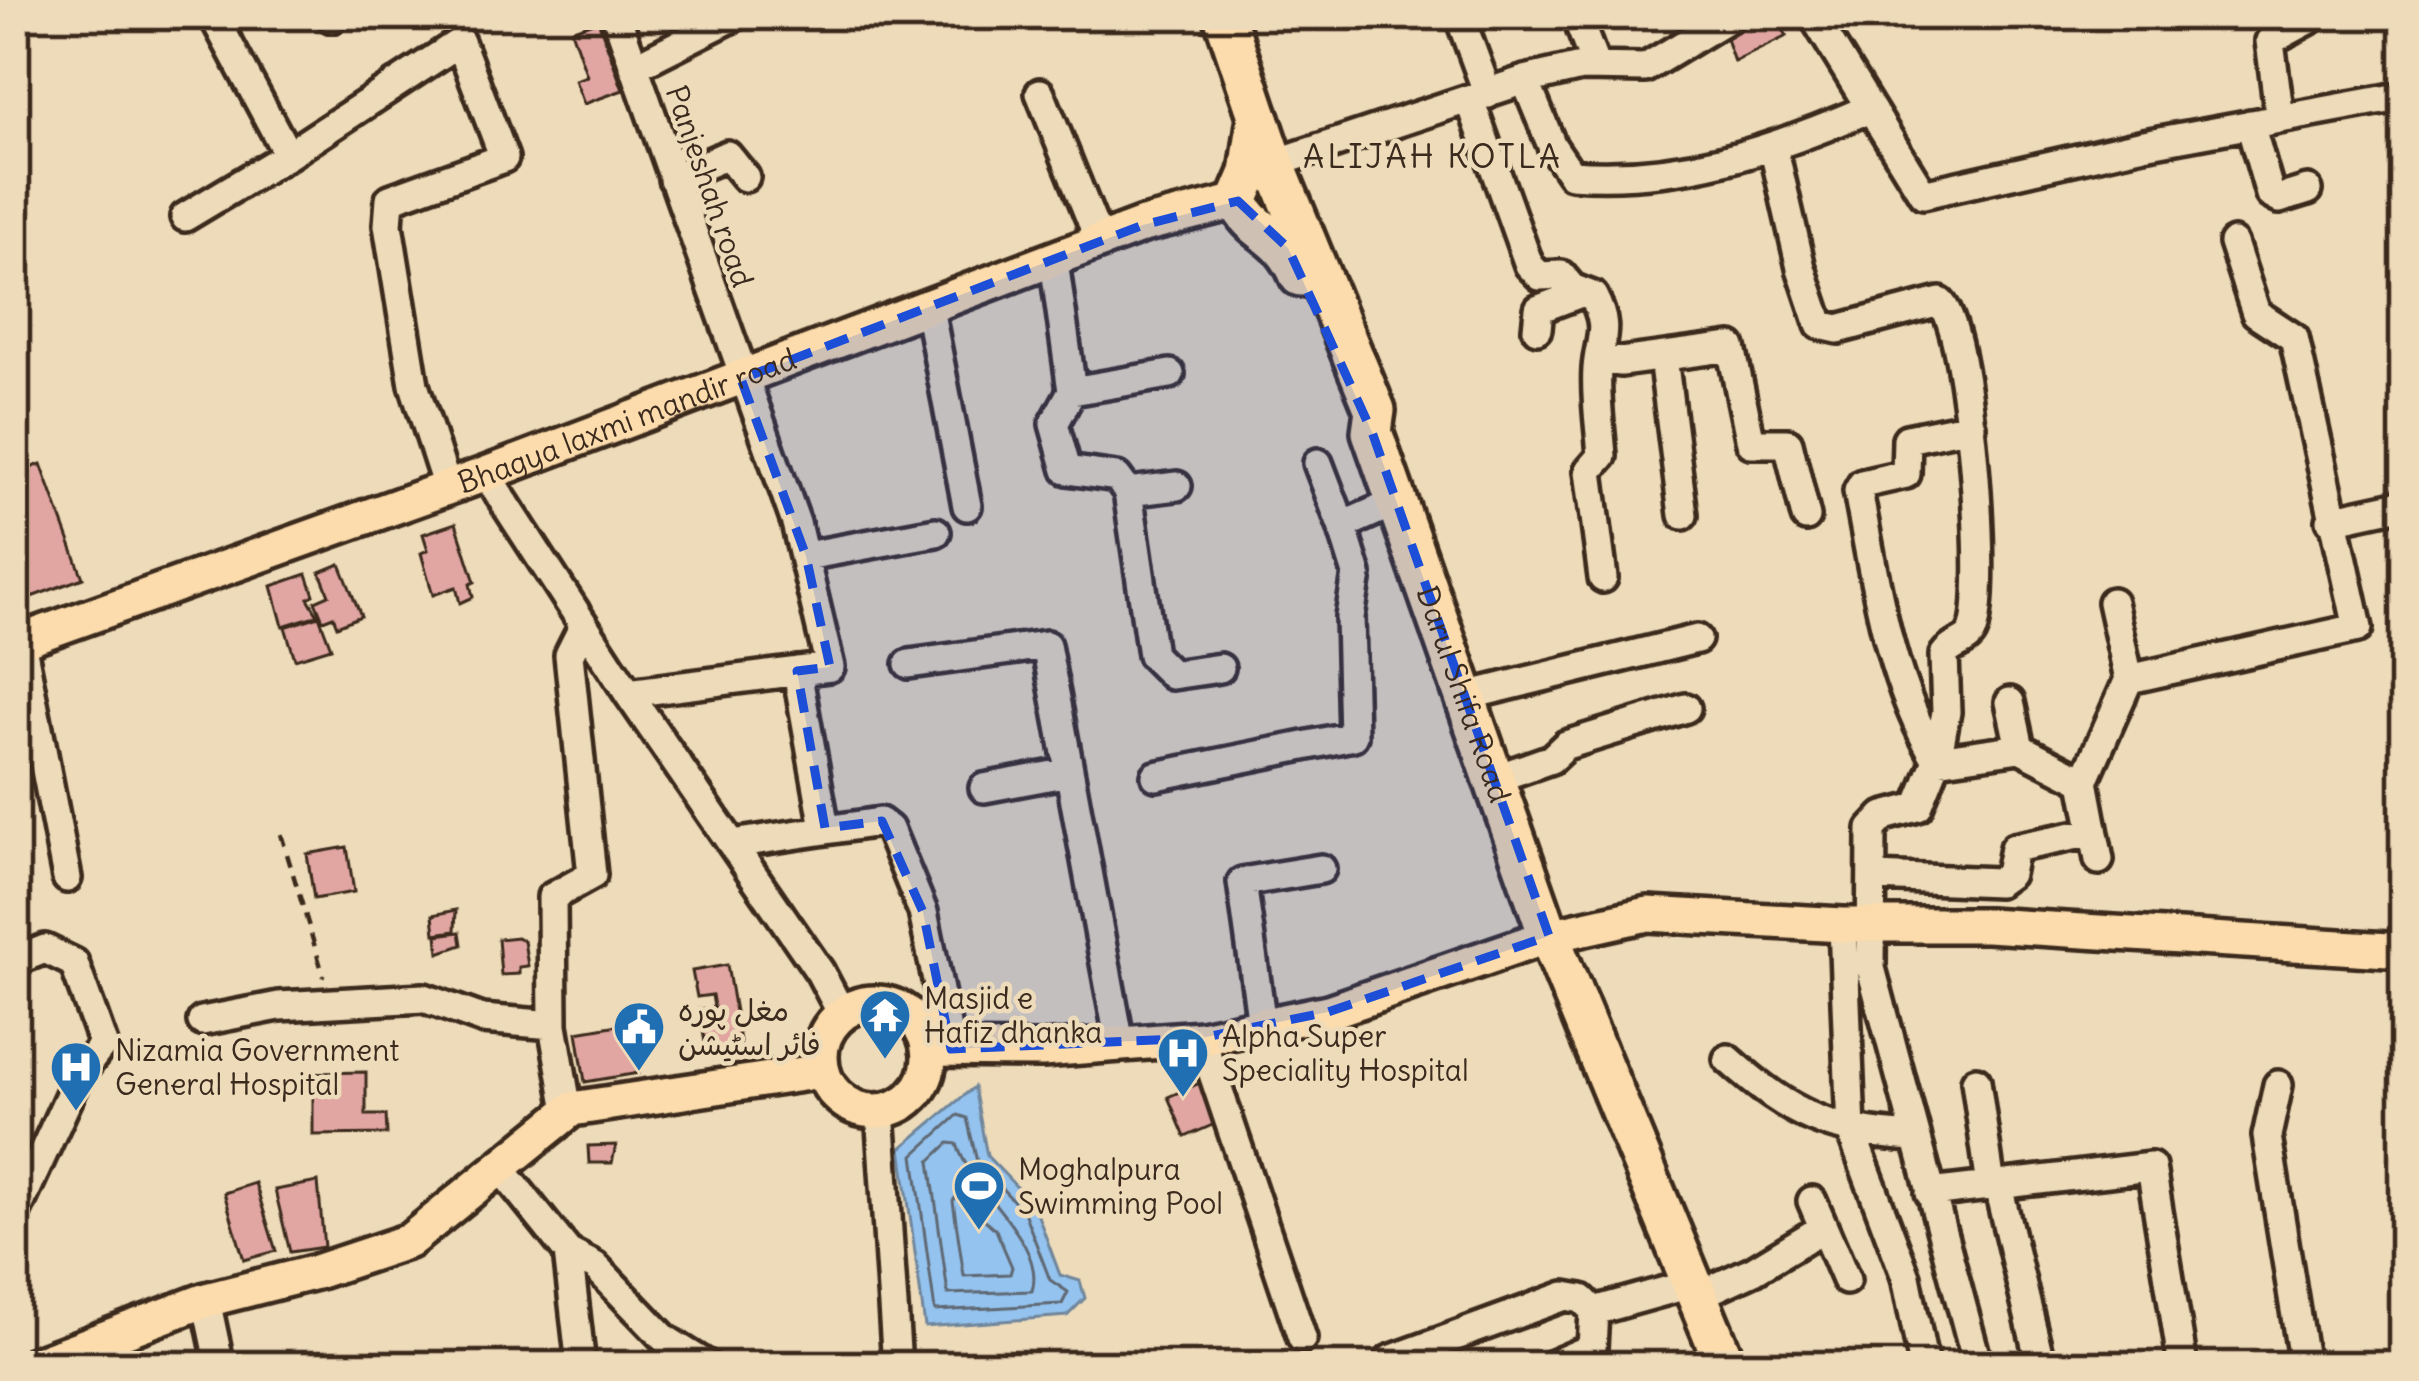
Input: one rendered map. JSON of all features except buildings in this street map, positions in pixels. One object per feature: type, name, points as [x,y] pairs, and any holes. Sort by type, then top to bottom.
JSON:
[{"type":"highway","points":[[1225,15],[1258,114],[1254,179]]},
{"type":"highway","name":"Darul Shifa Road","points":[[1254,179],[1248,220],[1288,248],[1356,415],[1372,432],[1549,936],[1726,1366]]},
{"type":"main road","name":"Bhagya laxmi mandir road","points":[[18,642],[741,379],[1054,261],[1254,179]]},
{"type":"main road","points":[[940,1049],[1201,1038],[1328,1012],[1549,936],[1648,914],[1857,925],[1987,925],[2404,951]]},
{"type":"main road","points":[[883,1003],[903,1010],[940,1049],[908,1100],[880,1112],[848,1104],[832,1090],[822,1071],[828,1030],[842,1014],[883,1003]]},
{"type":"main road","points":[[32,1366],[206,1300],[316,1272],[410,1240],[502,1170],[568,1111],[822,1071]]},
{"type":"street","points":[[212,15],[288,155]]},
{"type":"street","name":"Panjeshah road","points":[[616,15],[806,556],[830,667],[797,671]]},
{"type":"street","points":[[634,67],[737,15]]},
{"type":"street","points":[[1459,15],[1528,265],[1540,276],[1561,275],[1581,293],[1594,296],[1599,306],[1605,341],[1599,359],[1602,456],[1588,471],[1603,578]]},
{"type":"street","points":[[1576,15],[1596,67]]},
{"type":"street","points":[[1254,179],[1525,80],[1596,67],[1645,68],[1733,15]]},
{"type":"street","points":[[1813,15],[1923,194],[2404,96]]},
{"type":"street","points":[[2280,119],[2270,41],[2287,21],[2318,15]]},
{"type":"street","points":[[185,217],[460,42],[504,158],[390,199],[388,225],[414,386],[448,487]]},
{"type":"street","points":[[1525,80],[1552,146],[1571,174],[1656,176],[1774,150],[1868,109]]},
{"type":"street","points":[[1040,93],[1100,242]]},
{"type":"street","points":[[2250,124],[2270,194],[2279,199],[2308,190]]},
{"type":"street","points":[[1774,150],[1801,268],[1820,325],[1838,329],[1940,302],[1946,306],[1971,426],[1979,597],[1972,632],[1951,646],[1941,663],[1946,712],[1937,760],[1918,807],[1884,816],[1872,829],[1874,877],[1857,925],[1851,1131],[1906,1277],[1924,1366]]},
{"type":"street","points":[[673,179],[727,155],[745,177]]},
{"type":"street","points":[[2129,679],[2358,628],[2294,338],[2256,313],[2233,244]]},
{"type":"street","points":[[1054,261],[1072,392],[1054,424],[1063,464],[1073,472],[1118,478],[1128,491],[1152,655],[1172,675],[1220,668]]},
{"type":"street","points":[[1537,329],[1539,309],[1581,293]]},
{"type":"street","points":[[929,308],[967,506]]},
{"type":"street","points":[[1599,359],[1663,357],[1731,346],[1751,443],[1788,443],[1806,517]]},
{"type":"street","points":[[1663,357],[1683,515]]},
{"type":"street","points":[[1072,392],[1170,374]]},
{"type":"street","points":[[1937,760],[1916,722],[1858,491],[1862,484],[1906,474],[1907,439],[1971,426]]},
{"type":"street","points":[[1156,776],[1352,736],[1350,617],[1357,574],[1318,463]]},
{"type":"street","points":[[486,474],[628,693],[820,972],[842,1014]]},
{"type":"street","points":[[1128,491],[1177,486]]},
{"type":"street","points":[[1342,526],[1396,502]]},
{"type":"street","points":[[2331,520],[2404,504]]},
{"type":"street","points":[[806,556],[936,532]]},
{"type":"street","points":[[1874,877],[1998,882],[2008,874],[2014,848],[2096,846],[2084,781],[2129,679],[2112,602]]},
{"type":"street","points":[[568,1111],[553,1024],[552,897],[592,874],[569,655],[584,625]]},
{"type":"street","points":[[1466,696],[1697,639]]},
{"type":"street","points":[[18,642],[67,878]]},
{"type":"street","points":[[909,664],[1046,645],[1120,1044]]},
{"type":"street","points":[[1896,652],[1951,646]]},
{"type":"street","points":[[628,693],[797,671],[825,828]]},
{"type":"street","points":[[2010,701],[2020,748]]},
{"type":"street","points":[[1494,779],[1551,759],[1566,745],[1686,707]]},
{"type":"street","points":[[1937,760],[2020,748],[2084,781]]},
{"type":"street","points":[[984,788],[1070,772]]},
{"type":"street","points":[[732,844],[880,821],[896,837],[923,912],[940,1049]]},
{"type":"street","points":[[1262,1025],[1242,882],[1321,869]]},
{"type":"street","points":[[1857,925],[1978,1366]]},
{"type":"street","points":[[15,962],[45,950],[74,963],[103,1044],[80,1076],[15,1214]]},
{"type":"street","points":[[202,1021],[279,1006],[424,998],[482,1019],[553,1024]]},
{"type":"street","points":[[1201,1038],[1302,1338]]},
{"type":"street","points":[[1728,1059],[1779,1103],[1851,1131],[1914,1137]]},
{"type":"street","points":[[1976,1081],[1994,1186],[2041,1366]]},
{"type":"street","points":[[2278,1085],[2267,1136],[2304,1366]]},
{"type":"street","points":[[880,1112],[897,1366]]},
{"type":"street","points":[[1930,1193],[2151,1167],[2183,1366]]},
{"type":"street","points":[[502,1170],[568,1252],[595,1266],[664,1339],[708,1366]]},
{"type":"street","points":[[1812,1201],[1846,1280]]},
{"type":"street","points":[[1594,1311],[1692,1290],[1754,1270],[1823,1228]]},
{"type":"street","points":[[568,1252],[581,1366]]},
{"type":"street","points":[[1392,1366],[1390,1360],[1565,1296],[1582,1299],[1594,1311],[1592,1348],[1550,1366]]},
{"type":"street","points":[[206,1300],[220,1366]]},
{"type":"path","points":[[281,834],[331,1003]]},
{"type":"highlighted area","points":[[1238,201],[1288,248],[1372,432],[1549,936],[1328,1012],[1201,1038],[951,1049],[923,912],[882,821],[825,828],[797,671],[830,667],[806,556],[741,379],[1143,225]]},
{"type":"water","name":"Moghalpura Swimming Pool","points":[[974,1087],[987,1156],[1034,1205],[1060,1275],[1080,1281],[1085,1298],[1067,1316],[925,1327],[901,1148]]},
{"type":"place","name":"Masjid e Hafiz dhanka","points":[[885,1061]]},
{"type":"place","name":"مغل پورہ فائر اسٹیشن","points":[[639,1073]]},
{"type":"place","name":"Alpha Super Speciality Hospital","points":[[1183,1099]]},
{"type":"place","name":"Nizamia Government General Hospital","points":[[76,1113]]},
{"type":"place","name":"Moghalpura Swimming Pool","points":[[979,1232]]},
{"type":"district","name":"ALIJAH KOTLA","points":[[1433,156]]}]
